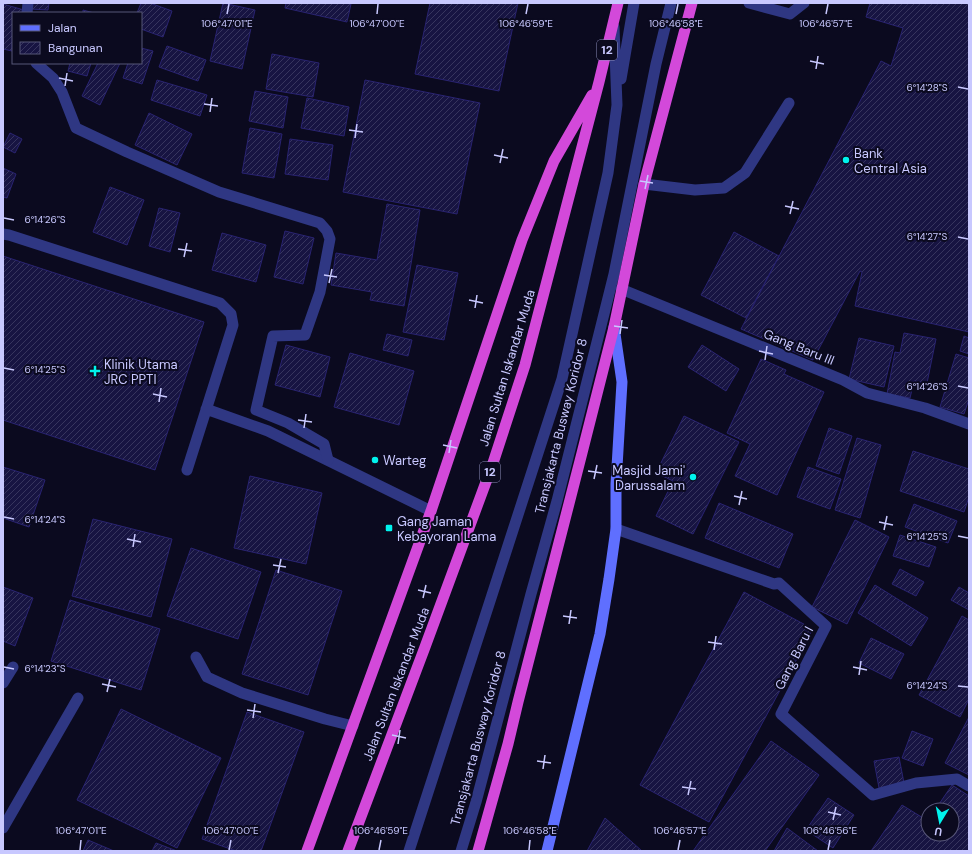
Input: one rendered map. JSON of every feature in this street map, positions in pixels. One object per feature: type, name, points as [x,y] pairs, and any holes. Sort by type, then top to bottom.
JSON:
[{"type":"highway","name":"Jalan Sultan Iskandar Muda","points":[[348,851],[493,463],[525,365],[599,82],[618,3]]},
{"type":"highway","points":[[478,851],[508,744],[614,327],[644,184],[692,3]]},
{"type":"highway","points":[[307,851],[432,512],[528,226],[554,161],[599,82]]},
{"type":"main road","points":[[547,851],[600,634],[616,530],[616,484],[622,382],[614,327]]},
{"type":"street","points":[[617,105],[634,3]]},
{"type":"street","name":"Transjakarta Busway Koridor 8","points":[[461,851],[476,802],[557,501],[597,345],[616,266],[656,64],[671,3]]},
{"type":"street","points":[[749,3],[790,14],[804,3]]},
{"type":"street","name":"Jalan Sultan Iskandar Muda","points":[[409,851],[562,379],[608,173],[617,105],[614,19]]},
{"type":"street","points":[[37,64],[52,78],[62,92],[76,128],[219,192],[320,223],[327,231],[330,239],[320,292],[305,335],[273,336],[256,410],[288,423],[324,444],[328,460]]},
{"type":"street","points":[[644,184],[695,190],[724,188],[746,173],[789,103]]},
{"type":"street","points":[[3,234],[220,303],[231,314],[233,325],[187,470]]},
{"type":"street","name":"Gang Baru III","points":[[621,289],[843,380],[867,393],[924,408],[969,424]]},
{"type":"street","points":[[206,409],[268,431],[432,512]]},
{"type":"street","name":"Gang Baru I","points":[[616,530],[774,584],[779,583],[826,626],[781,714],[873,794],[916,783],[957,779],[969,786]]},
{"type":"street","points":[[196,657],[207,677],[242,694],[353,726]]},
{"type":"street","points":[[3,683],[13,667]]},
{"type":"street","points":[[3,828],[78,698]]},
{"type":"building","points":[[32,3],[49,3],[48,10],[31,9]]},
{"type":"building","points":[[141,3],[150,3],[172,11],[163,37],[142,29],[142,12],[137,12]]},
{"type":"building","points":[[223,3],[255,10],[242,69],[210,61]]},
{"type":"building","points":[[286,3],[351,4],[347,22],[285,8]]},
{"type":"building","points":[[430,3],[518,3],[499,91],[415,74]]},
{"type":"building","points":[[870,3],[969,3],[969,332],[855,306],[862,272],[860,271],[813,360],[741,329],[881,61],[891,66],[903,28],[866,17]]},
{"type":"building","points":[[3,4],[24,10],[23,12],[12,12],[12,51],[3,49]]},
{"type":"building","points":[[167,46],[206,60],[198,81],[159,67]]},
{"type":"building","points":[[142,48],[153,51],[142,84],[123,78],[128,64],[142,64]]},
{"type":"building","points":[[272,54],[319,63],[313,97],[266,89]]},
{"type":"building","points":[[70,64],[91,64],[87,76],[68,71]]},
{"type":"building","points":[[98,64],[120,64],[100,105],[82,96]]},
{"type":"building","points":[[157,80],[207,95],[200,116],[151,100]]},
{"type":"building","points":[[365,80],[480,103],[457,214],[343,192]]},
{"type":"building","points":[[255,91],[288,97],[283,128],[249,121]]},
{"type":"building","points":[[307,98],[349,107],[344,136],[301,128]]},
{"type":"building","points":[[149,113],[192,134],[177,165],[135,145]]},
{"type":"building","points":[[250,128],[282,134],[274,178],[242,173]]},
{"type":"building","points":[[10,133],[22,139],[15,153],[3,147]]},
{"type":"building","points":[[290,139],[333,145],[328,180],[285,174]]},
{"type":"building","points":[[3,168],[16,174],[7,198],[3,197]]},
{"type":"building","points":[[110,187],[144,200],[127,245],[93,232]]},
{"type":"building","points":[[387,204],[420,210],[404,306],[370,300],[372,292],[331,285],[336,253],[377,260]]},
{"type":"building","points":[[159,208],[180,213],[170,252],[149,246]]},
{"type":"building","points":[[285,231],[314,238],[303,284],[274,277]]},
{"type":"building","points":[[734,232],[779,256],[746,318],[701,295]]},
{"type":"building","points":[[222,233],[266,245],[256,282],[212,270]]},
{"type":"building","name":"Klinik Utama JRC PPTI","points":[[3,256],[204,322],[155,470],[3,420]]},
{"type":"building","points":[[417,265],[458,273],[444,340],[403,332]]},
{"type":"building","points":[[904,333],[936,339],[927,383],[914,381],[910,398],[887,394],[895,352],[900,353]]},
{"type":"building","points":[[387,334],[412,340],[408,356],[383,350]]},
{"type":"building","points":[[964,336],[969,338],[969,354],[960,351]]},
{"type":"building","points":[[859,338],[894,346],[884,387],[849,379]]},
{"type":"building","points":[[286,345],[330,357],[320,397],[275,385]]},
{"type":"building","points":[[702,345],[739,369],[726,391],[688,367]]},
{"type":"building","points":[[350,353],[414,371],[399,425],[334,407]]},
{"type":"building","points":[[956,354],[969,358],[969,399],[964,414],[940,407]]},
{"type":"building","points":[[761,359],[786,370],[784,374],[824,392],[777,495],[735,476],[750,444],[727,433]]},
{"type":"building","name":"Masjid Jami' Darussalam","points":[[684,416],[739,442],[693,534],[656,516],[673,481],[656,473]]},
{"type":"building","points":[[829,428],[852,436],[839,474],[816,466]]},
{"type":"building","points":[[857,438],[881,445],[860,518],[835,510]]},
{"type":"building","points":[[913,451],[969,469],[969,497],[964,512],[900,491]]},
{"type":"building","points":[[3,467],[45,480],[29,527],[3,518]]},
{"type":"building","points":[[808,467],[841,479],[830,509],[797,497]]},
{"type":"building","points":[[250,476],[322,493],[306,564],[234,548]]},
{"type":"building","points":[[719,503],[793,534],[779,568],[705,538]]},
{"type":"building","points":[[914,504],[957,521],[948,543],[905,527]]},
{"type":"building","points":[[93,519],[172,539],[151,617],[72,596]]},
{"type":"building","points":[[855,520],[889,537],[847,624],[812,607]]},
{"type":"building","points":[[900,535],[936,547],[929,567],[893,556]]},
{"type":"building","points":[[191,548],[261,572],[238,639],[167,616]]},
{"type":"building","points":[[900,569],[924,582],[916,596],[892,584]]},
{"type":"building","points":[[276,570],[342,591],[308,695],[242,674]]},
{"type":"building","points":[[875,585],[928,618],[911,646],[858,613]]},
{"type":"building","points":[[3,587],[33,598],[15,646],[3,641]]},
{"type":"building","points":[[959,587],[969,593],[969,610],[951,600]]},
{"type":"building","points":[[744,592],[813,629],[709,822],[640,785]]},
{"type":"building","points":[[70,600],[160,629],[141,690],[51,661]]},
{"type":"building","points":[[962,616],[969,620],[969,699],[960,717],[919,695]]},
{"type":"building","points":[[871,638],[904,654],[891,679],[859,663]]},
{"type":"building","points":[[121,709],[221,758],[177,848],[77,800]]},
{"type":"building","points":[[247,712],[304,732],[261,851],[236,851],[202,839]]},
{"type":"building","points":[[969,717],[969,775],[945,763]]},
{"type":"building","points":[[912,731],[933,739],[923,766],[902,758]]},
{"type":"building","points":[[771,741],[819,775],[765,851],[693,851]]},
{"type":"building","points":[[899,757],[904,783],[879,788],[874,761]]},
{"type":"building","points":[[952,785],[969,796],[969,851],[871,851],[902,805],[920,816],[920,842],[960,842],[960,802],[940,802]]},
{"type":"building","points":[[828,798],[854,815],[833,848],[806,830]]},
{"type":"building","points":[[605,818],[642,851],[587,851]]},
{"type":"building","points":[[787,828],[818,851],[774,851]]},
{"type":"building","points":[[88,840],[114,851],[83,851]]},
{"type":"building","points":[[156,843],[177,851],[152,851]]},
{"type":"place","name":"Bank Central Asia","points":[[846,160]]},
{"type":"place","name":"Klinik Utama JRC PPTI","points":[[95,371]]},
{"type":"place","name":"Warteg","points":[[375,460]]},
{"type":"place","name":"Masjid Jami' Darussalam","points":[[693,477]]},
{"type":"place","name":"Gang Jaman Kebayoran Lama","points":[[389,528]]}]
